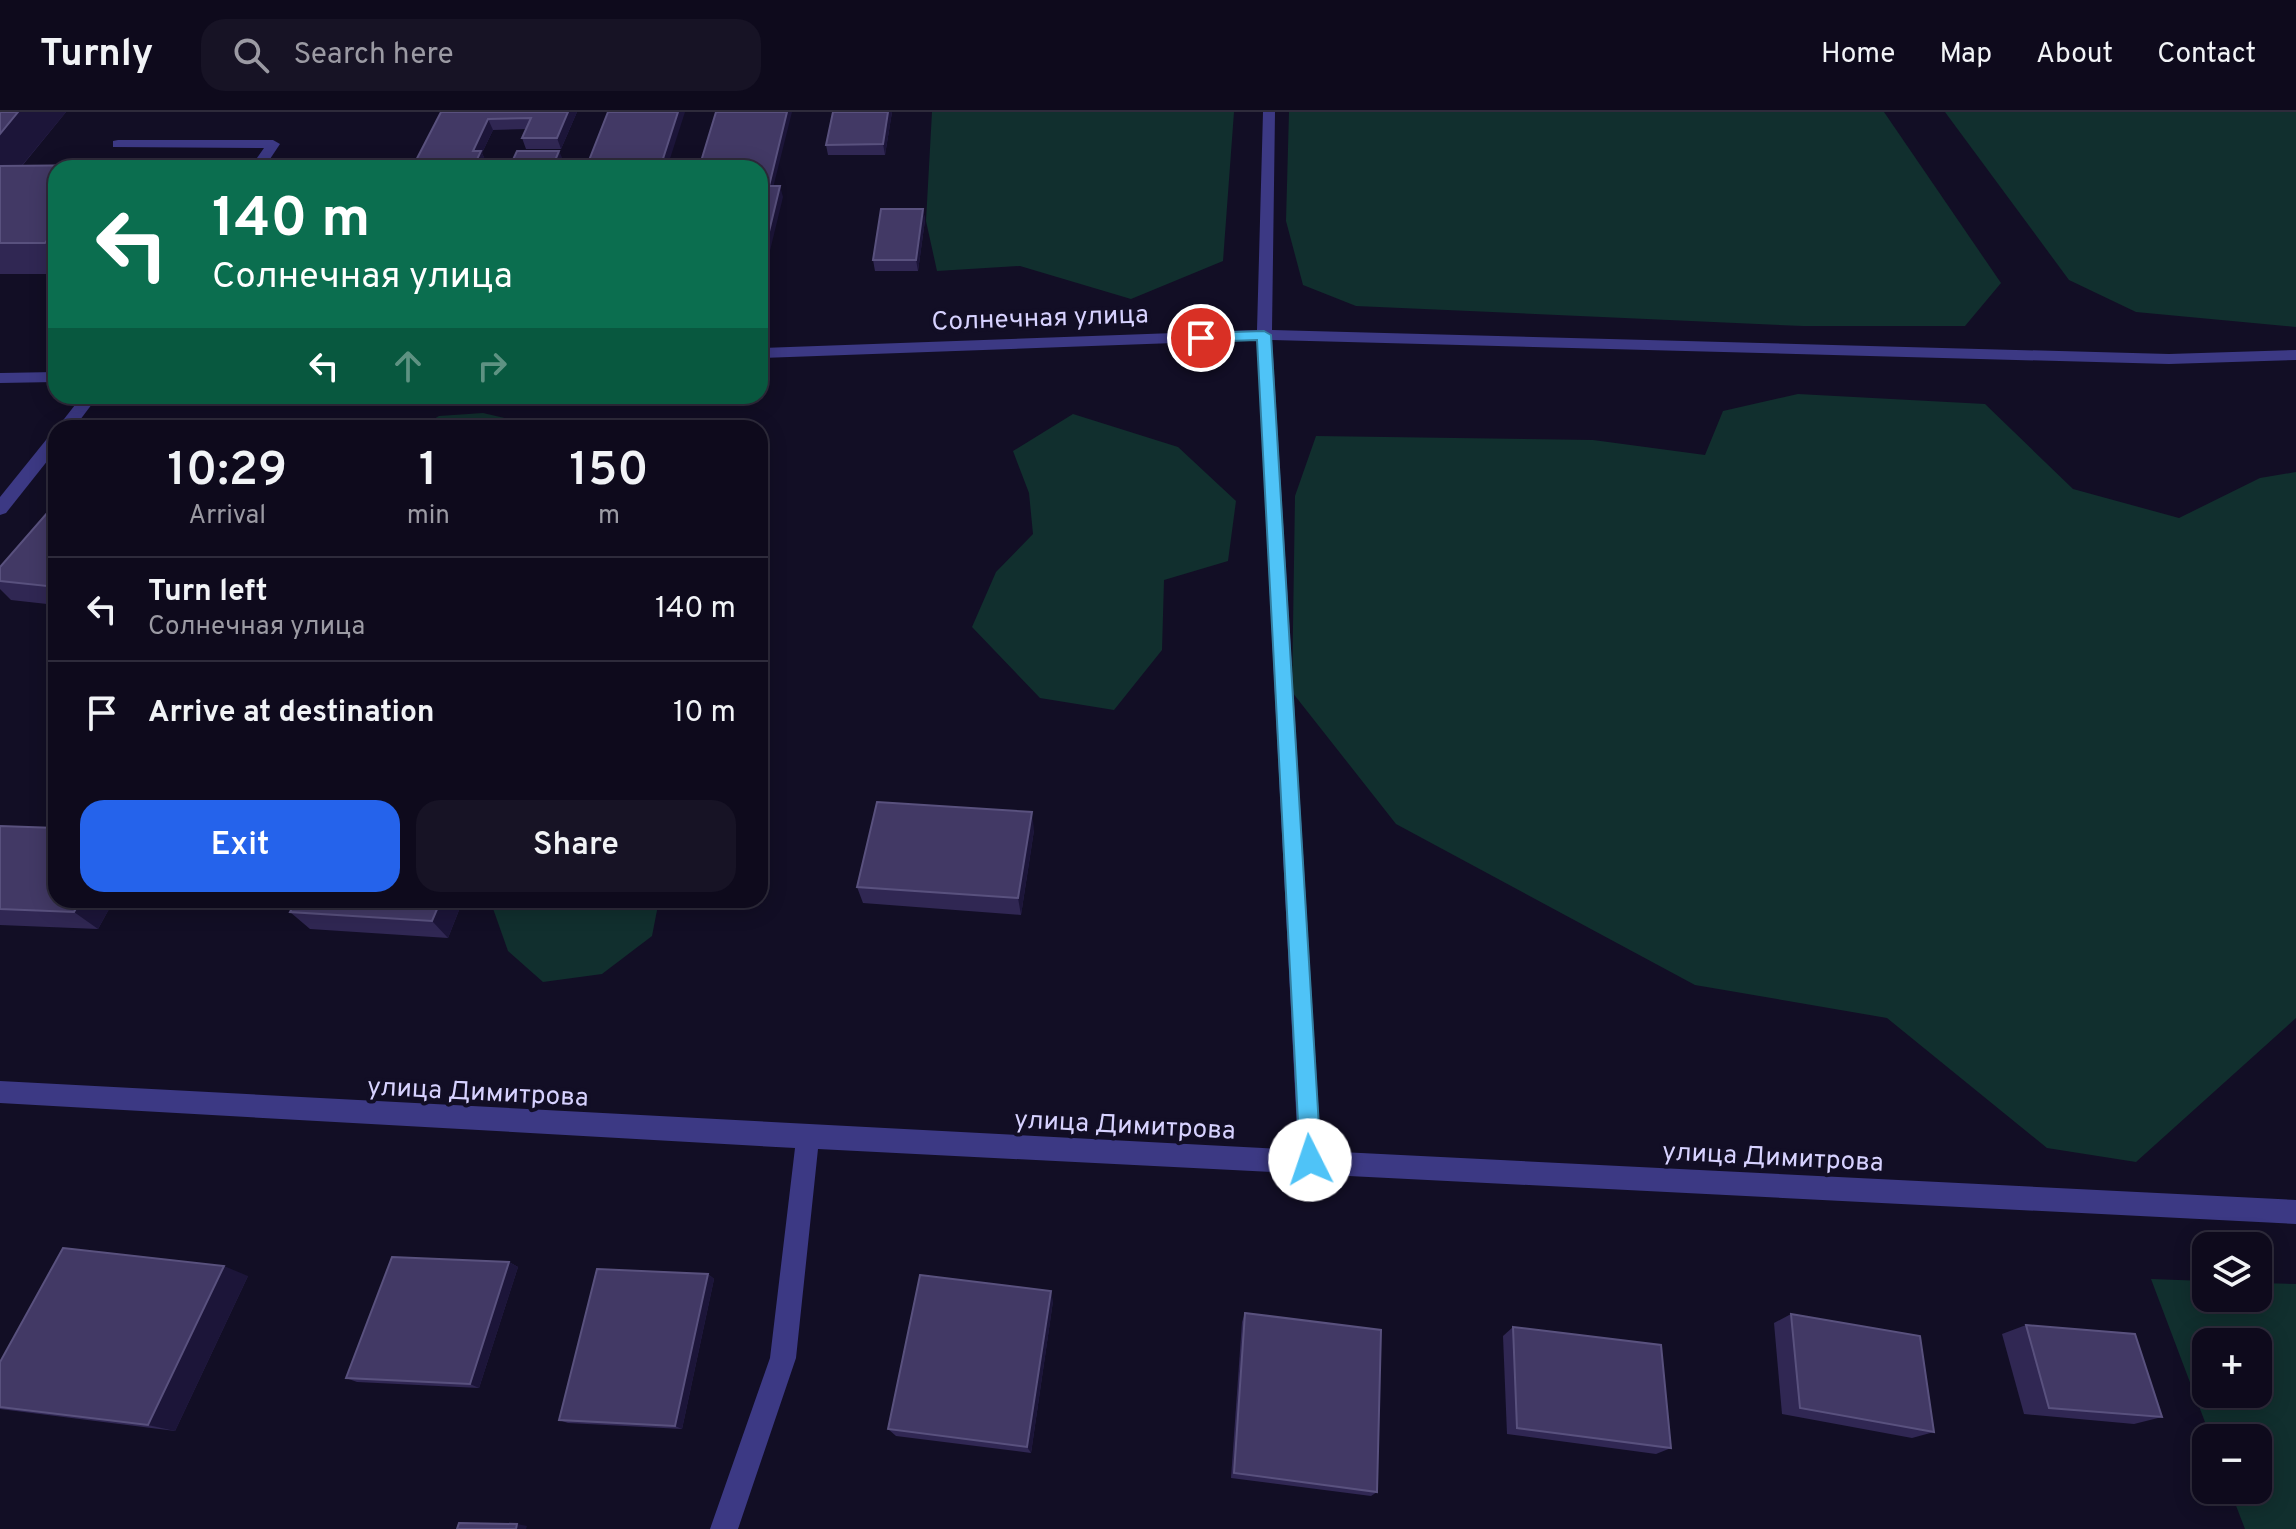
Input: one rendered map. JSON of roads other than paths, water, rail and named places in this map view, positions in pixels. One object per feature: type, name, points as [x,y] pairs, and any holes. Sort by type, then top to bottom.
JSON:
[{"type":"street","points":[[1269,112],[1264,335],[1310,1160]]},
{"type":"street","points":[[118,144],[273,144],[262,160]]},
{"type":"street","name":"Солнечная улица","points":[[768,353],[1264,335],[2169,359],[2296,355]]},
{"type":"street","points":[[0,378],[48,377]]},
{"type":"street","points":[[71,420],[84,404]]},
{"type":"street","points":[[0,509],[48,449]]},
{"type":"street","name":"улица Димитрова","points":[[0,1092],[808,1137],[2296,1212]]},
{"type":"street","points":[[724,1529],[783,1358],[808,1137]]}]
